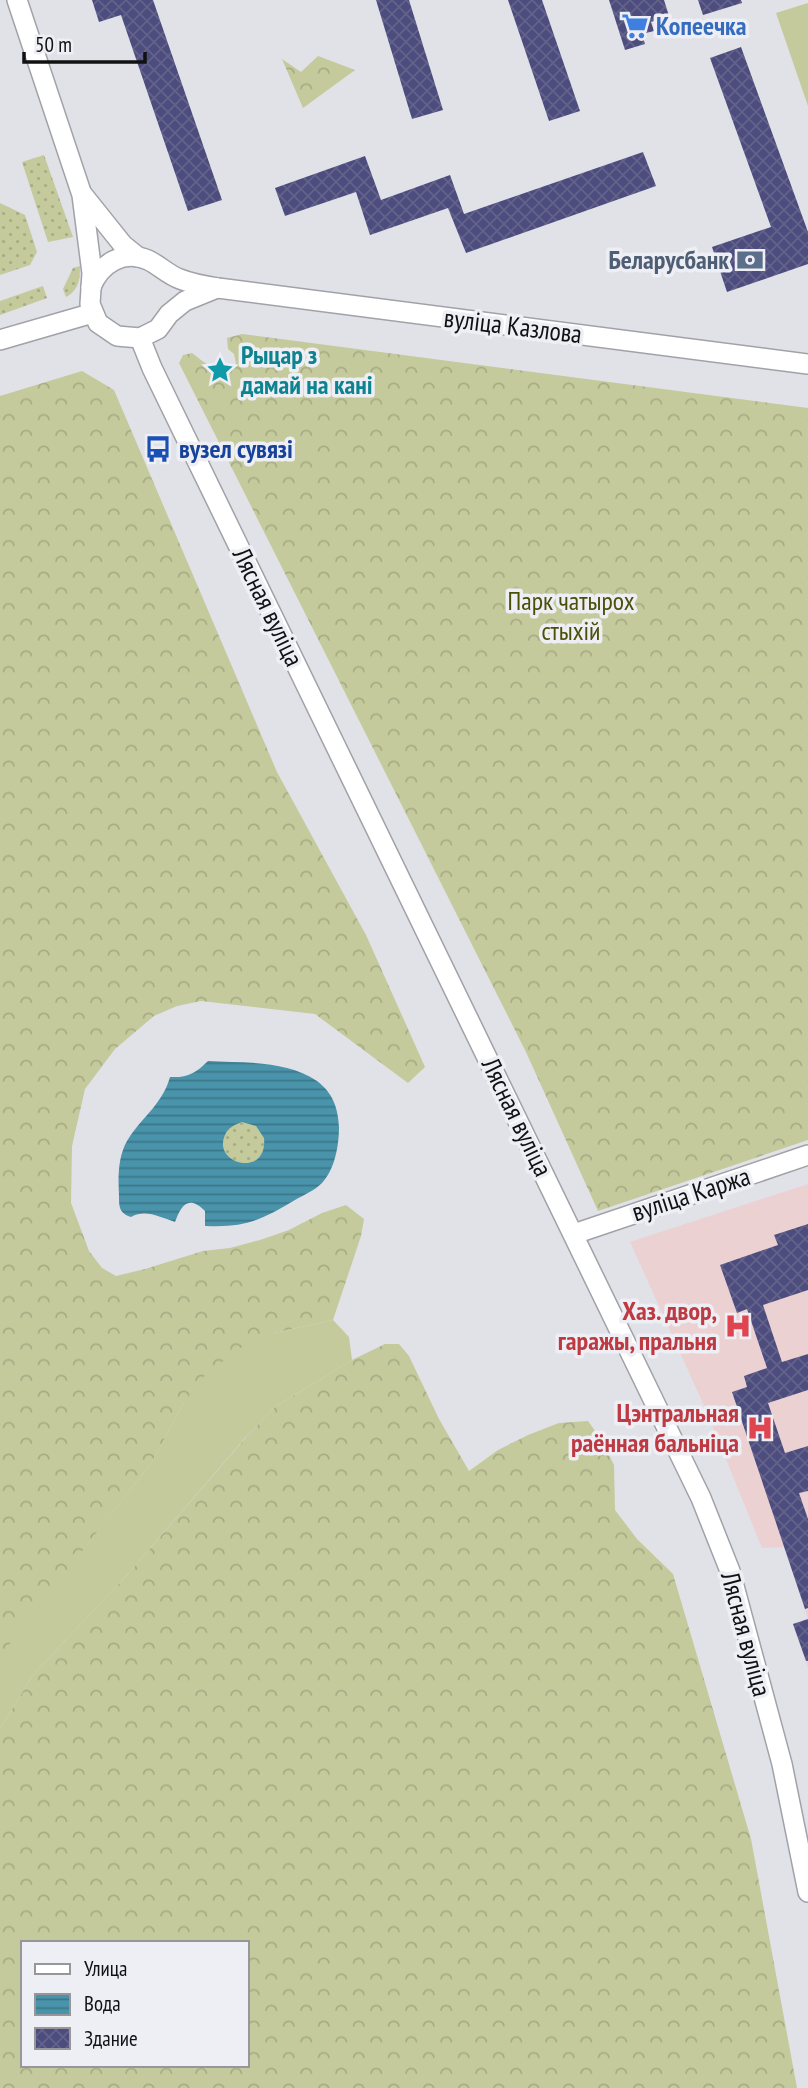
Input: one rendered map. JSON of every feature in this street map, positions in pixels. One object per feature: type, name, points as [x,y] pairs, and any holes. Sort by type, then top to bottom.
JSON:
[{"type":"main road","points":[[17,0],[82,195],[92,273],[90,304],[93,313],[107,331],[117,337],[140,338],[158,329],[169,314],[185,301],[218,288]]},
{"type":"main road","points":[[82,195],[124,245],[138,257],[155,263],[161,269],[172,290],[169,314]]},
{"type":"main road","points":[[91,287],[101,269],[109,262],[118,258],[138,257]]},
{"type":"main road","name":"вуліца Казлова","points":[[161,269],[183,280],[218,288],[808,364]]},
{"type":"main road","points":[[0,340],[93,313]]},
{"type":"main road","name":"Лясная вуліца","points":[[140,338],[152,369],[701,1498],[730,1571],[782,1765],[808,1892]]},
{"type":"main road","name":"вуліца Каржа","points":[[574,1234],[808,1156]]},
{"type":"shaded area","name":"Хаз. двор, гаражы, пральня","points":[[808,1184],[808,1619],[784,1547],[762,1548],[706,1410],[630,1242]]},
{"type":"shaded area","points":[[808,1619],[808,1668],[793,1624]]},
{"type":"green space","points":[[808,3],[808,106],[776,13]]},
{"type":"green space","points":[[318,56],[355,70],[303,108],[282,59],[301,72]]},
{"type":"green space","points":[[44,155],[73,237],[48,242],[22,162]]},
{"type":"green space","points":[[0,203],[25,215],[37,252],[30,265],[0,275]]},
{"type":"green space","points":[[80,266],[78,284],[66,297],[63,289],[73,268]]},
{"type":"green space","points":[[43,286],[47,298],[0,315],[0,301]]},
{"type":"green space","name":"Парк чатырох стыхій","points":[[242,334],[808,408],[808,1140],[598,1211],[526,1052],[179,363],[183,355],[192,353],[213,367],[229,370],[236,363],[234,354],[228,349],[227,338]]},
{"type":"green space","points":[[82,371],[114,390],[277,772],[366,935],[425,1067],[408,1083],[315,1014],[201,1001],[177,1006],[154,1016],[115,1049],[85,1089],[72,1146],[71,1203],[89,1251],[102,1268],[116,1276],[203,1251],[230,1248],[260,1240],[346,1205],[364,1219],[361,1236],[333,1320],[274,1333],[184,1402],[152,1462],[0,1657],[0,396]]},
{"type":"green space","points":[[244,1122],[259,1128],[265,1143],[259,1158],[244,1164],[229,1158],[223,1143],[229,1128]]},
{"type":"green space","points":[[333,1320],[349,1337],[352,1360],[275,1407],[245,1438],[127,1575],[32,1676],[0,1729],[0,1656],[152,1462],[184,1402],[206,1374],[242,1347],[274,1333]]},
{"type":"green space","points":[[385,1344],[399,1344],[409,1356],[439,1419],[469,1471],[498,1450],[528,1435],[559,1423],[588,1421],[614,1465],[615,1510],[637,1539],[673,1574],[751,1839],[797,2088],[0,2088],[0,1729],[32,1676],[127,1575],[275,1407],[352,1360]]},
{"type":"water","points":[[208,1061],[278,1066],[305,1074],[317,1081],[331,1096],[338,1120],[337,1149],[330,1171],[313,1190],[272,1213],[243,1224],[205,1226],[205,1211],[194,1203],[183,1207],[175,1222],[147,1214],[131,1217],[127,1215],[120,1206],[119,1181],[120,1160],[127,1141],[161,1097],[170,1077],[186,1076]],"holes":[[[242,1122],[256,1126],[264,1138],[263,1151],[258,1159],[250,1163],[233,1160],[226,1154],[223,1145],[226,1133]]]},
{"type":"building","points":[[92,0],[153,0],[222,200],[188,211],[121,15],[99,22]]},
{"type":"building","points":[[376,0],[409,0],[443,110],[412,119]]},
{"type":"building","points":[[508,0],[542,0],[580,111],[549,121]]},
{"type":"building","name":"Копеечка","points":[[609,0],[664,0],[669,16],[651,22],[654,31],[642,34],[645,44],[625,50]]},
{"type":"building","points":[[698,0],[741,0],[742,3],[703,15]]},
{"type":"building","points":[[741,47],[808,232],[808,264],[727,292],[712,247],[771,227],[710,58]]},
{"type":"building","points":[[643,152],[656,186],[466,253],[448,208],[370,235],[356,192],[285,216],[275,188],[365,156],[381,200],[450,175],[464,214]]},
{"type":"building","name":"Цэнтральная раённая бальніца","points":[[808,1224],[808,1290],[763,1305],[782,1362],[808,1354],[808,1390],[768,1403],[785,1453],[808,1446],[808,1491],[799,1493],[808,1519],[808,1608],[805,1609],[732,1392],[747,1387],[744,1376],[767,1368],[747,1309],[737,1313],[720,1265],[778,1245],[774,1235]]},
{"type":"building","points":[[808,1619],[808,1661],[806,1661],[793,1624]]},
{"type":"place","name":"Копеечка","points":[[635,26]]},
{"type":"place","name":"Беларусбанк","points":[[750,260]]},
{"type":"place","name":"Рыцар з дамай на кані","points":[[220,370]]},
{"type":"place","name":"вузел сувязі","points":[[158,449]]},
{"type":"place","name":"Хаз. двор, гаражы, пральня","points":[[738,1326]]},
{"type":"place","name":"Цэнтральная раённая бальніца","points":[[760,1428]]}]
